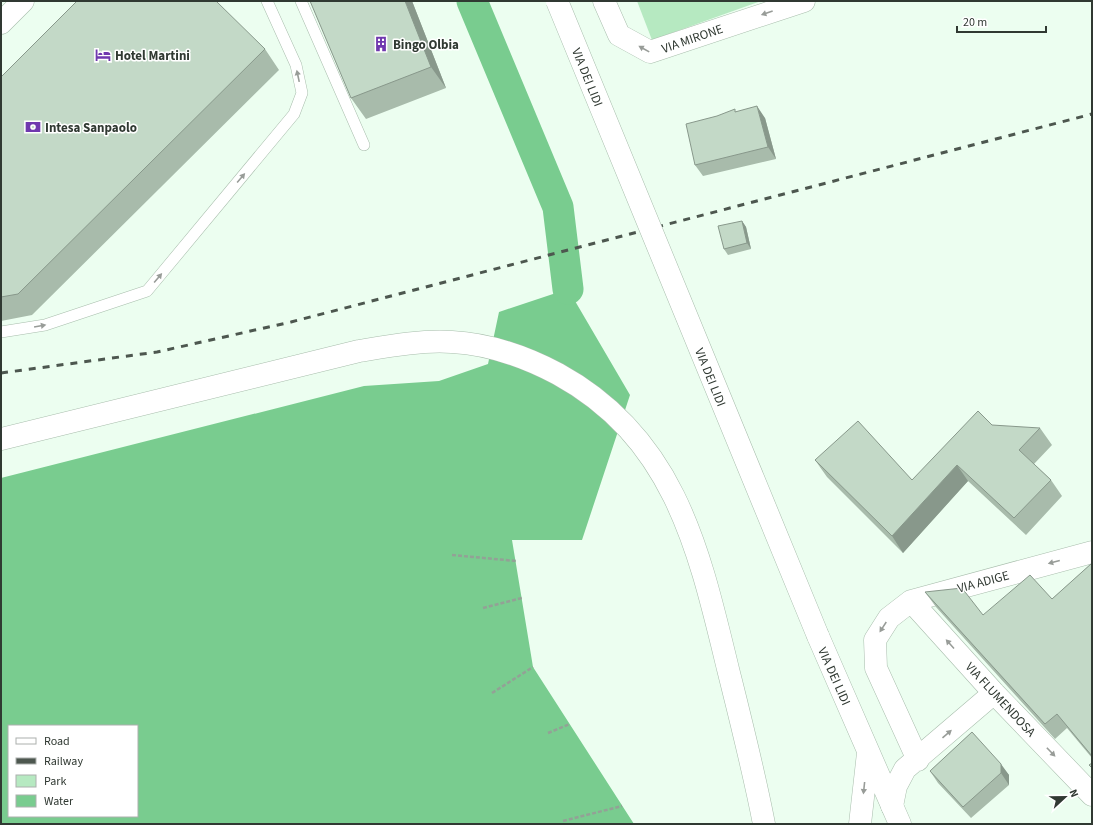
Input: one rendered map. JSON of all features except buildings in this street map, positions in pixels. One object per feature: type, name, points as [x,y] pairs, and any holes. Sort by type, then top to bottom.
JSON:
[{"type":"street","points":[[1,23],[24,1]]},
{"type":"street","name":"VIA DEI LIDI","points":[[557,1],[818,636],[896,815]]},
{"type":"street","name":"VIA MIRONE","points":[[604,1],[619,35],[650,52],[804,1]]},
{"type":"street","points":[[1,439],[359,351],[406,343],[452,342],[498,348],[538,364],[579,386],[625,424],[644,446],[668,484],[690,531],[706,576],[759,796],[764,824]]},
{"type":"street","name":"VIA ADIGE","points":[[918,760],[876,668],[875,640],[889,618],[911,601],[1092,552]]},
{"type":"street","name":"VIA FLUMENDOSA","points":[[911,601],[994,694],[1092,795]]},
{"type":"street","points":[[896,815],[896,786],[905,769],[918,760],[994,694]]},
{"type":"street","name":"VIA DEI LIDI","points":[[860,824],[868,751]]},
{"type":"street","points":[[759,796],[767,811],[779,824]]},
{"type":"lane","points":[[1,332],[45,325],[147,291],[294,114],[302,93],[296,66],[268,1]]},
{"type":"lane","points":[[301,1],[364,145]]},
{"type":"path","points":[[452,555],[516,561]]},
{"type":"path","points":[[483,608],[522,598]]},
{"type":"path","points":[[492,693],[533,667]]},
{"type":"path","points":[[548,733],[570,724]]},
{"type":"path","points":[[563,820],[622,806]]},
{"type":"green space","points":[[637,1],[761,1],[652,40]]},
{"type":"water","points":[[568,289],[630,395],[582,540],[512,540],[533,667],[634,824],[1,824],[1,478],[364,386],[439,381],[488,364],[499,312]]},
{"type":"waterway","points":[[472,1],[558,207],[568,289]]},
{"type":"railway","points":[[1,373],[157,352],[291,322],[1092,114]]},
{"type":"place","name":"Bingo Olbia","points":[[381,44]]},
{"type":"place","name":"Hotel Martini","points":[[103,55]]},
{"type":"place","name":"Intesa Sanpaolo","points":[[33,127]]}]
